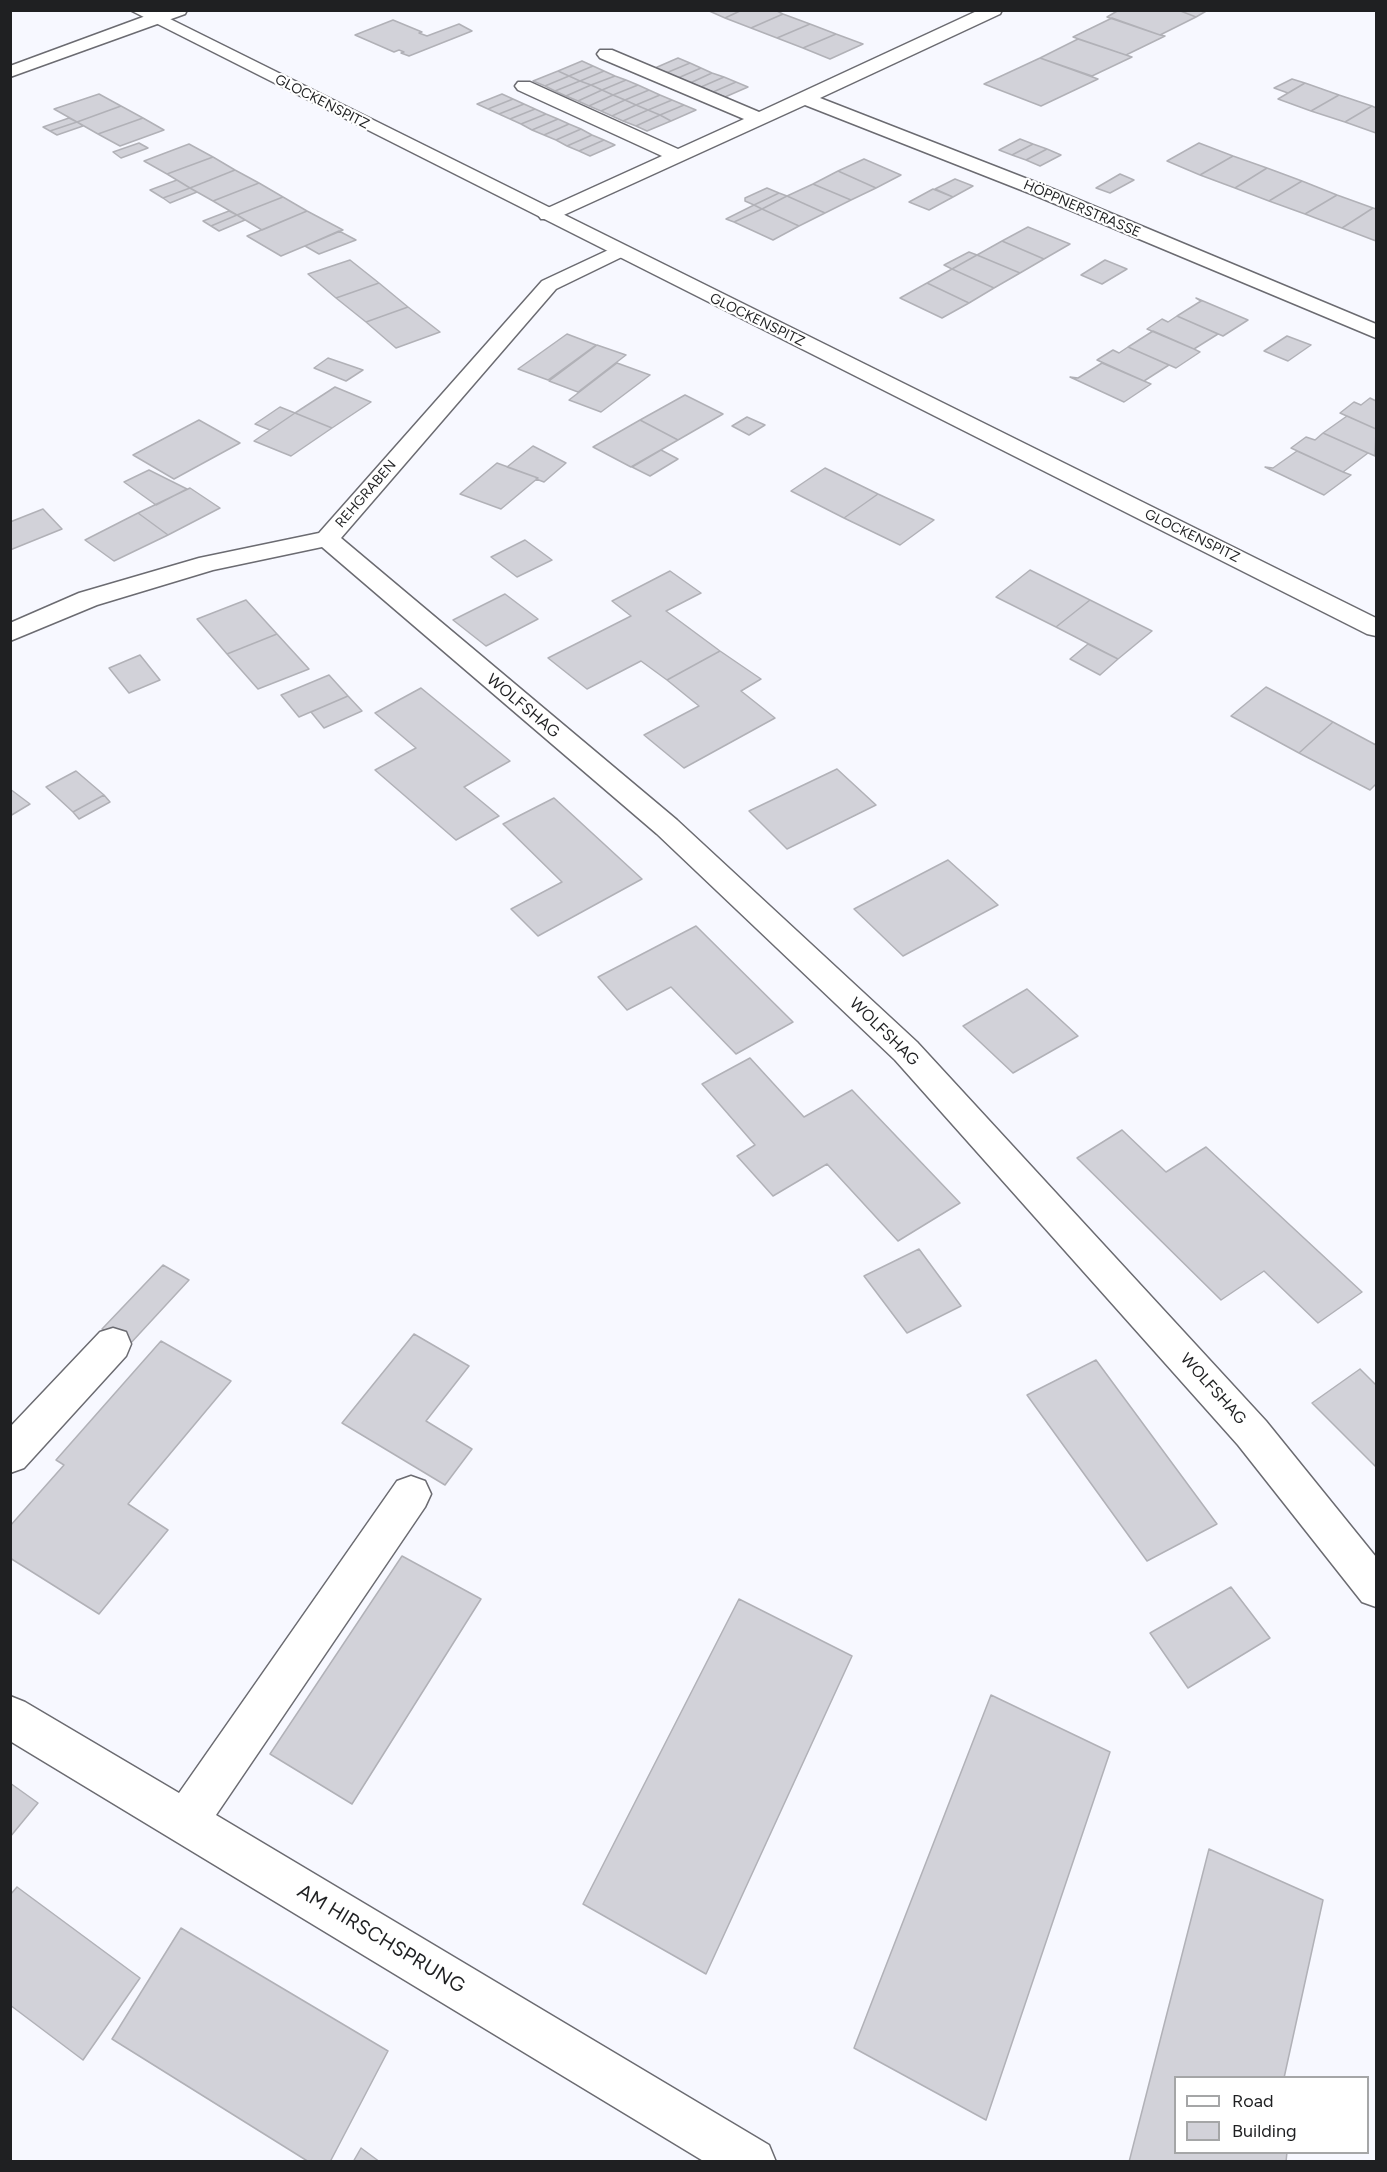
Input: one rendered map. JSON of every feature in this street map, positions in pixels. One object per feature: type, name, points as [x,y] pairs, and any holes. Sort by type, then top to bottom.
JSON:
[{"type":"street","points":[[10,72],[147,15],[179,10]]},
{"type":"street","points":[[548,215],[994,10]]},
{"type":"street","name":"GLOCKENSPITZ","points":[[147,15],[1377,628]]},
{"type":"street","points":[[606,54],[760,119]]},
{"type":"street","points":[[524,86],[678,156]]},
{"type":"street","name":"HÖPPNERSTRASSE","points":[[805,98],[1041,191],[1367,328],[1377,311]]},
{"type":"street","name":"REHGRABEN","points":[[10,633],[88,598],[208,563],[327,539],[549,285],[619,251]]},
{"type":"street","name":"WOLFSHAG","points":[[327,539],[668,826],[906,1050],[1252,1433],[1377,1588]]},
{"type":"street","points":[[10,1455],[113,1344]]},
{"type":"street","points":[[185,1822],[411,1494]]},
{"type":"street","name":"AM HIRSCHSPRUNG","points":[[10,1717],[752,2162]]},
{"type":"building","points":[[707,10],[742,10],[725,18]]},
{"type":"building","points":[[742,10],[775,10],[783,14],[751,28],[725,18]]},
{"type":"building","points":[[1119,10],[1178,10],[1196,17],[1160,35],[1107,17]]},
{"type":"building","points":[[1178,10],[1208,10],[1196,17]]},
{"type":"building","points":[[783,14],[810,24],[777,38],[751,28]]},
{"type":"building","points":[[1112,18],[1165,36],[1126,55],[1073,37]]},
{"type":"building","points":[[393,20],[427,36],[459,24],[472,31],[409,56],[399,50],[394,52],[355,35]]},
{"type":"building","points":[[810,24],[836,34],[803,48],[777,38]]},
{"type":"building","points":[[836,34],[863,44],[830,59],[803,48]]},
{"type":"building","points":[[1078,39],[1132,57],[1092,76],[1040,58]]},
{"type":"building","points":[[678,58],[690,63],[666,73],[655,68]]},
{"type":"building","points":[[1040,58],[1098,79],[1041,106],[984,84]]},
{"type":"building","points":[[582,61],[593,66],[569,76],[558,71]]},
{"type":"building","points":[[690,63],[701,68],[678,78],[666,73]]},
{"type":"building","points":[[593,66],[604,71],[580,81],[569,76]]},
{"type":"building","points":[[701,68],[712,73],[690,83],[678,78]]},
{"type":"building","points":[[558,71],[569,76],[545,86],[533,81]]},
{"type":"building","points":[[604,71],[615,76],[591,85],[580,81]]},
{"type":"building","points":[[712,73],[724,77],[701,87],[690,83]]},
{"type":"building","points":[[569,76],[580,81],[555,91],[545,86]]},
{"type":"building","points":[[615,76],[626,80],[602,90],[591,85]]},
{"type":"building","points":[[724,77],[736,82],[713,92],[701,87]]},
{"type":"building","points":[[1292,79],[1305,83],[1288,93],[1274,88]]},
{"type":"building","points":[[626,80],[638,85],[613,95],[602,90]]},
{"type":"building","points":[[580,81],[591,85],[566,96],[555,91]]},
{"type":"building","points":[[736,82],[748,87],[725,97],[713,92]]},
{"type":"building","points":[[1305,83],[1339,95],[1311,111],[1278,99]]},
{"type":"building","points":[[591,85],[602,90],[578,101],[566,96]]},
{"type":"building","points":[[638,85],[649,90],[625,100],[613,95]]},
{"type":"building","points":[[602,90],[613,95],[589,106],[578,101]]},
{"type":"building","points":[[649,90],[660,95],[636,105],[625,100]]},
{"type":"building","points":[[99,94],[121,106],[77,122],[54,109]]},
{"type":"building","points":[[502,94],[513,99],[488,109],[477,104]]},
{"type":"building","points":[[613,95],[625,100],[601,111],[589,106]]},
{"type":"building","points":[[660,95],[672,100],[648,110],[636,105]]},
{"type":"building","points":[[1339,95],[1372,106],[1345,122],[1311,111]]},
{"type":"building","points":[[513,99],[524,104],[499,114],[488,109]]},
{"type":"building","points":[[625,100],[636,105],[612,116],[601,111]]},
{"type":"building","points":[[672,100],[684,105],[660,115],[648,110]]},
{"type":"building","points":[[524,104],[535,109],[510,119],[499,114]]},
{"type":"building","points":[[636,105],[648,110],[623,121],[612,116]]},
{"type":"building","points":[[684,105],[696,110],[671,121],[660,115]]},
{"type":"building","points":[[121,106],[143,118],[98,134],[77,122]]},
{"type":"building","points":[[1372,106],[1376,108],[1376,133],[1345,122]]},
{"type":"building","points":[[535,109],[546,114],[521,124],[510,119]]},
{"type":"building","points":[[648,110],[660,115],[636,126],[623,121]]},
{"type":"building","points":[[546,114],[558,119],[532,130],[521,124]]},
{"type":"building","points":[[660,115],[671,121],[647,131],[636,126]]},
{"type":"building","points":[[69,118],[77,122],[50,131],[43,127]]},
{"type":"building","points":[[143,118],[164,130],[120,146],[98,134]]},
{"type":"building","points":[[558,119],[569,124],[544,135],[532,130]]},
{"type":"building","points":[[77,122],[83,126],[57,135],[50,131]]},
{"type":"building","points":[[569,124],[581,129],[556,140],[544,135]]},
{"type":"building","points":[[581,129],[592,135],[567,146],[556,140]]},
{"type":"building","points":[[592,135],[604,140],[579,151],[567,146]]},
{"type":"building","points":[[1020,139],[1033,144],[1012,155],[999,150]]},
{"type":"building","points":[[604,140],[615,145],[590,156],[579,151]]},
{"type":"building","points":[[139,143],[148,148],[121,158],[113,152]]},
{"type":"building","points":[[1199,143],[1233,156],[1200,175],[1167,161]]},
{"type":"building","points":[[189,144],[213,157],[167,174],[144,161]]},
{"type":"building","points":[[1033,144],[1047,149],[1026,160],[1012,155]]},
{"type":"building","points":[[1047,149],[1061,155],[1040,166],[1026,160]]},
{"type":"building","points":[[1233,156],[1267,168],[1235,188],[1200,175]]},
{"type":"building","points":[[213,157],[235,170],[190,188],[167,174]]},
{"type":"building","points":[[864,159],[901,175],[876,188],[838,171]]},
{"type":"building","points":[[1267,168],[1302,181],[1269,201],[1235,188]]},
{"type":"building","points":[[235,170],[259,183],[213,201],[190,188]]},
{"type":"building","points":[[838,171],[876,188],[851,200],[813,184]]},
{"type":"building","points":[[1120,174],[1134,180],[1110,193],[1096,188]]},
{"type":"building","points":[[955,179],[973,186],[953,197],[935,189]]},
{"type":"building","points":[[177,180],[190,188],[163,198],[150,190]]},
{"type":"building","points":[[1302,181],[1337,195],[1305,214],[1269,201]]},
{"type":"building","points":[[259,183],[283,197],[237,215],[213,201]]},
{"type":"building","points":[[813,184],[851,200],[825,213],[787,196]]},
{"type":"building","points":[[190,188],[197,192],[170,203],[163,198]]},
{"type":"building","points":[[767,188],[779,193],[754,205],[745,201],[745,198]]},
{"type":"building","points":[[933,189],[953,197],[929,210],[909,202]]},
{"type":"building","points":[[779,193],[787,196],[762,209],[754,205]]},
{"type":"building","points":[[1337,195],[1373,208],[1342,228],[1305,214]]},
{"type":"building","points":[[787,196],[825,213],[799,226],[762,209]]},
{"type":"building","points":[[283,197],[307,211],[262,230],[237,215]]},
{"type":"building","points":[[754,205],[762,209],[734,222],[726,219]]},
{"type":"building","points":[[1373,208],[1376,209],[1376,241],[1342,228]]},
{"type":"building","points":[[762,209],[799,226],[773,240],[734,222]]},
{"type":"building","points":[[229,211],[237,215],[211,226],[203,221]]},
{"type":"building","points":[[307,211],[343,230],[281,256],[247,236]]},
{"type":"building","points":[[237,215],[245,220],[219,231],[211,226]]},
{"type":"building","points":[[1028,227],[1070,244],[1044,259],[1002,241]]},
{"type":"building","points":[[339,231],[356,240],[319,254],[305,246]]},
{"type":"building","points":[[1002,241],[1044,259],[1020,273],[977,255]]},
{"type":"building","points":[[969,252],[977,255],[952,269],[944,265]]},
{"type":"building","points":[[977,255],[1020,273],[994,288],[952,269]]},
{"type":"building","points":[[350,260],[379,283],[336,298],[308,274]]},
{"type":"building","points":[[1105,260],[1127,269],[1102,284],[1081,275]]},
{"type":"building","points":[[952,269],[994,288],[969,303],[927,283]]},
{"type":"building","points":[[379,283],[408,307],[366,322],[336,298]]},
{"type":"building","points":[[927,283],[969,303],[942,318],[900,298]]},
{"type":"building","points":[[1196,298],[1248,320],[1223,336],[1177,316],[1201,301]]},
{"type":"building","points":[[408,307],[440,332],[396,348],[366,322]]},
{"type":"building","points":[[1177,316],[1218,334],[1194,349],[1147,329],[1162,319],[1168,322]]},
{"type":"building","points":[[1153,331],[1200,352],[1176,368],[1128,347]]},
{"type":"building","points":[[567,334],[596,345],[548,380],[518,369]]},
{"type":"building","points":[[1287,336],[1311,345],[1288,361],[1264,351]]},
{"type":"building","points":[[597,345],[626,355],[578,392],[549,381]]},
{"type":"building","points":[[1128,347],[1169,365],[1144,381],[1097,360],[1113,350],[1119,353]]},
{"type":"building","points":[[328,358],[363,370],[346,381],[314,368]]},
{"type":"building","points":[[617,363],[650,375],[601,412],[569,400]]},
{"type":"building","points":[[1102,363],[1151,384],[1124,402],[1070,377],[1078,378]]},
{"type":"building","points":[[335,387],[371,402],[332,428],[295,413]]},
{"type":"building","points":[[685,395],[723,414],[678,440],[640,420]]},
{"type":"building","points":[[1370,398],[1376,401],[1376,429],[1340,413],[1354,402],[1361,405]]},
{"type":"building","points":[[280,407],[295,413],[270,430],[255,424]]},
{"type":"building","points":[[295,413],[332,428],[291,456],[254,441]]},
{"type":"building","points":[[1347,416],[1376,429],[1375,456],[1323,433]]},
{"type":"building","points":[[747,417],[765,425],[749,435],[732,426]]},
{"type":"building","points":[[199,420],[240,443],[174,479],[133,455]]},
{"type":"building","points":[[640,420],[678,440],[631,467],[593,447]]},
{"type":"building","points":[[1323,433],[1368,453],[1343,472],[1291,448],[1306,437],[1315,440]]},
{"type":"building","points":[[533,446],[566,463],[544,482],[507,467]]},
{"type":"building","points":[[661,450],[678,459],[650,476],[632,467]]},
{"type":"building","points":[[1297,451],[1351,475],[1324,495],[1265,467],[1273,468]]},
{"type":"building","points":[[497,463],[538,478],[501,509],[460,494]]},
{"type":"building","points":[[825,468],[878,494],[844,518],[791,491]]},
{"type":"building","points":[[149,470],[187,489],[156,505],[124,482]]},
{"type":"building","points":[[190,488],[220,508],[168,535],[138,513]]},
{"type":"building","points":[[878,494],[934,520],[900,545],[844,518]]},
{"type":"building","points":[[43,509],[62,529],[10,550],[10,522]]},
{"type":"building","points":[[138,513],[168,535],[114,561],[85,540]]},
{"type":"building","points":[[525,540],[552,560],[517,577],[491,557]]},
{"type":"building","points":[[1030,570],[1090,600],[1056,627],[996,597]]},
{"type":"building","points":[[670,571],[701,593],[666,611],[720,651],[667,680],[641,661],[587,689],[548,658],[631,616],[612,601]]},
{"type":"building","points":[[505,594],[538,619],[486,646],[453,620]]},
{"type":"building","points":[[246,600],[277,634],[227,654],[197,619]]},
{"type":"building","points":[[1090,600],[1152,631],[1118,659],[1056,627]]},
{"type":"building","points":[[277,634],[309,669],[258,689],[227,654]]},
{"type":"building","points":[[1088,644],[1118,659],[1100,675],[1070,659]]},
{"type":"building","points":[[720,651],[761,679],[741,691],[775,718],[684,768],[644,735],[699,706],[667,680]]},
{"type":"building","points":[[140,655],[160,680],[129,693],[109,668]]},
{"type":"building","points":[[329,675],[348,696],[299,717],[281,695]]},
{"type":"building","points":[[1266,687],[1333,722],[1299,753],[1231,716]]},
{"type":"building","points":[[421,688],[510,761],[464,787],[499,816],[456,840],[375,770],[416,748],[375,713]]},
{"type":"building","points":[[348,696],[362,711],[324,728],[311,712]]},
{"type":"building","points":[[1333,722],[1376,745],[1376,784],[1370,790],[1299,753]]},
{"type":"building","points":[[837,769],[876,805],[787,849],[749,811]]},
{"type":"building","points":[[76,771],[104,795],[73,812],[46,787]]},
{"type":"building","points":[[10,789],[30,804],[10,816]]},
{"type":"building","points":[[104,795],[110,802],[79,819],[73,812]]},
{"type":"building","points":[[554,798],[642,879],[538,936],[511,909],[562,882],[503,824]]},
{"type":"building","points":[[948,860],[998,905],[903,956],[854,909]]},
{"type":"building","points":[[696,926],[793,1022],[736,1054],[671,987],[627,1010],[598,977]]},
{"type":"building","points":[[1027,989],[1078,1036],[1013,1073],[963,1026]]},
{"type":"building","points":[[750,1058],[804,1117],[852,1090],[960,1203],[898,1241],[827,1164],[773,1196],[737,1156],[755,1145],[702,1084]]},
{"type":"building","points":[[1122,1130],[1166,1172],[1206,1147],[1362,1292],[1318,1323],[1264,1271],[1221,1300],[1077,1158]]},
{"type":"building","points":[[919,1249],[961,1306],[907,1333],[864,1276]]},
{"type":"building","points":[[163,1265],[189,1280],[129,1345],[102,1329]]},
{"type":"building","points":[[414,1334],[469,1366],[426,1421],[472,1449],[445,1485],[342,1423]]},
{"type":"building","points":[[161,1341],[231,1381],[128,1504],[168,1530],[99,1614],[10,1558],[10,1526],[64,1465],[56,1460]]},
{"type":"building","points":[[1096,1360],[1217,1524],[1147,1561],[1027,1395]]},
{"type":"building","points":[[1360,1369],[1376,1385],[1376,1467],[1312,1403]]},
{"type":"building","points":[[402,1556],[481,1599],[352,1804],[270,1754]]},
{"type":"building","points":[[1231,1587],[1270,1638],[1188,1688],[1150,1633]]},
{"type":"building","points":[[739,1599],[852,1656],[706,1974],[583,1904]]},
{"type":"building","points":[[991,1695],[1110,1752],[986,2120],[854,2048]]},
{"type":"building","points":[[10,1783],[38,1803],[10,1837]]},
{"type":"building","points":[[1209,1849],[1323,1900],[1284,2076],[1174,2076],[1174,2154],[1287,2154],[1286,2162],[1129,2162]]},
{"type":"building","points":[[17,1887],[140,1978],[83,2060],[10,2005],[10,1895]]},
{"type":"building","points":[[181,1928],[388,2051],[330,2162],[309,2162],[112,2039]]},
{"type":"building","points":[[361,2148],[380,2162],[353,2162]]}]
